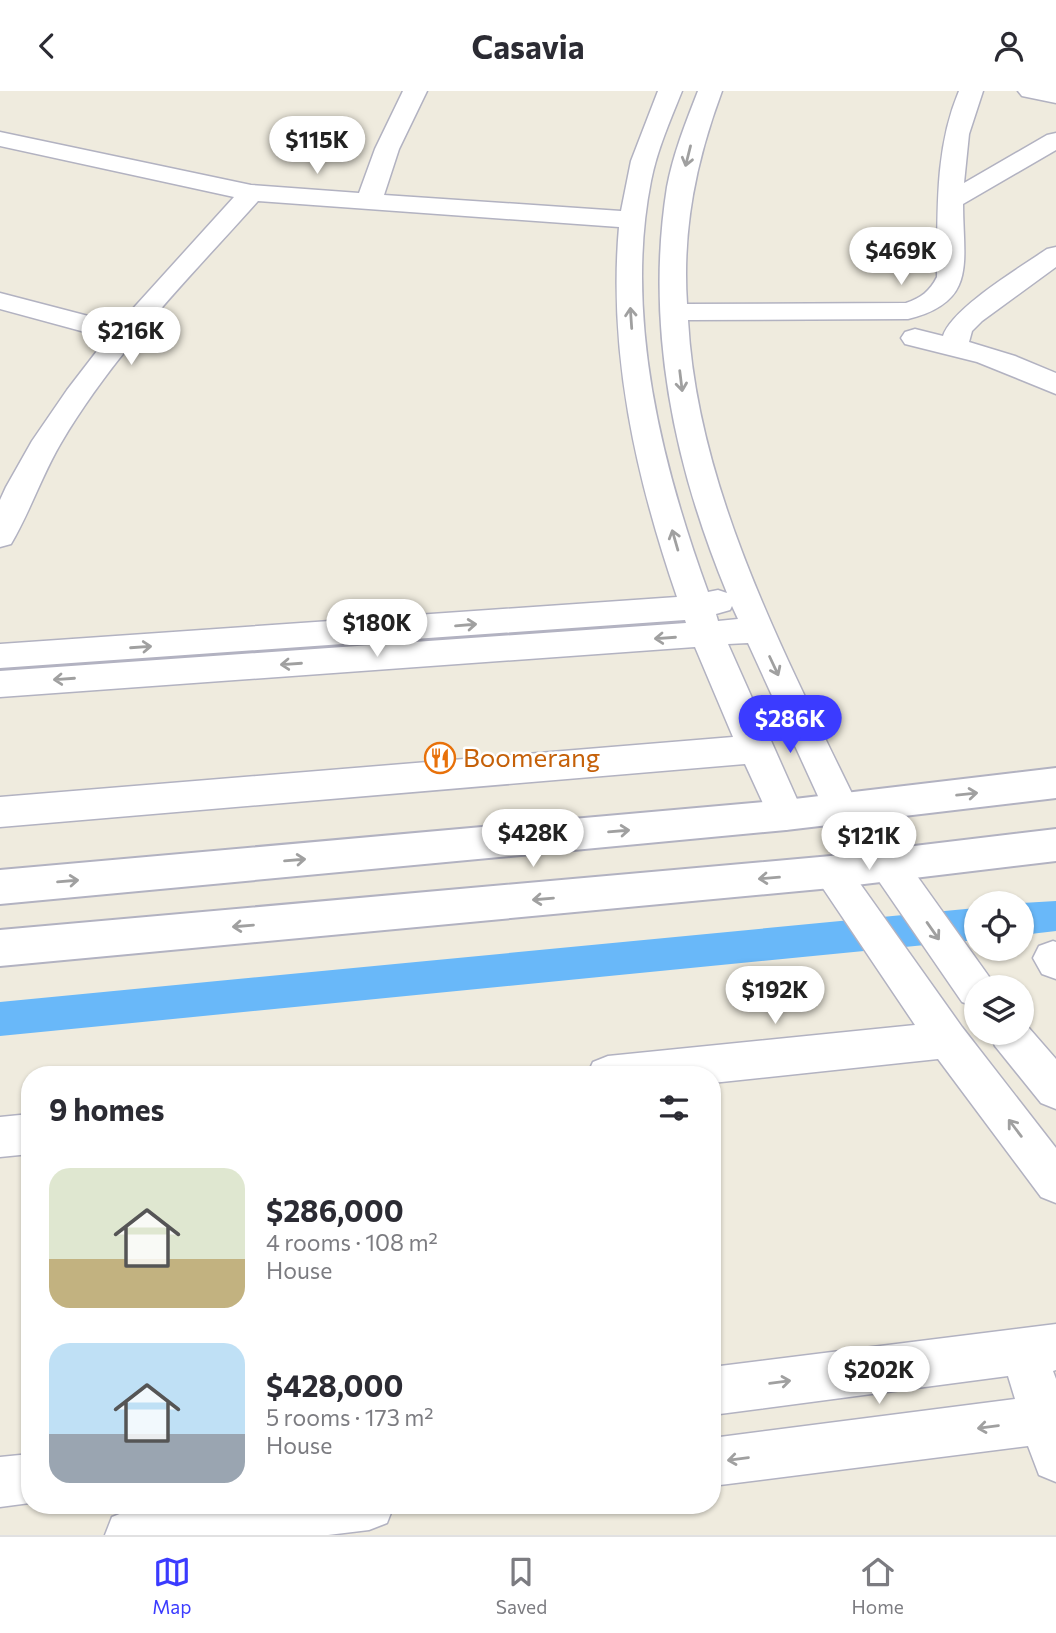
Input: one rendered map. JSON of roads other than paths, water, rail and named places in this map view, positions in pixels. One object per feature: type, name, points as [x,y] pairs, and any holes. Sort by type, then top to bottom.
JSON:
[{"type":"main road","points":[[0,887],[786,815],[1056,783]]},
{"type":"main road","points":[[0,949],[831,872],[899,881],[1056,845]]},
{"type":"street","points":[[670,91],[641,171],[634,220],[630,311],[638,393],[659,484],[701,621],[786,815]]},
{"type":"street","points":[[710,91],[695,130],[680,188],[672,252],[673,312],[683,401],[705,487],[751,613],[841,808]]},
{"type":"street","points":[[673,312],[908,311],[930,304],[944,292],[950,277],[954,152],[964,104],[971,91]]},
{"type":"street","points":[[1030,91],[1056,96]]},
{"type":"street","points":[[369,201],[406,94]]},
{"type":"street","points":[[0,139],[251,193],[634,220]]},
{"type":"street","points":[[953,200],[1056,140]]},
{"type":"street","points":[[0,536],[33,464],[72,403],[125,334],[251,193]]},
{"type":"street","points":[[954,346],[959,329],[972,315],[1056,255]]},
{"type":"street","points":[[0,301],[125,334]]},
{"type":"street","points":[[915,338],[1013,363],[1056,385]]},
{"type":"street","points":[[0,684],[701,621],[751,613]]},
{"type":"street","points":[[0,656],[425,628],[701,621]]},
{"type":"street","points":[[0,811],[755,749]]},
{"type":"street","points":[[831,872],[948,1039],[1056,1182]]},
{"type":"street","points":[[899,881],[965,975]]},
{"type":"street","points":[[693,1066],[948,1039]]},
{"type":"street","points":[[1019,1045],[1056,1090]]},
{"type":"street","points":[[0,1137],[21,1135]]},
{"type":"street","points":[[721,1390],[1040,1349],[1052,1432],[721,1461]]},
{"type":"street","points":[[0,1482],[21,1479]]},
{"type":"street","points":[[130,1535],[297,1514]]},
{"type":"waterway","points":[[1034,918],[1056,916]]},
{"type":"waterway","points":[[0,1019],[964,925]]},
{"type":"place","name":"Boomerang","points":[[440,758]]}]
